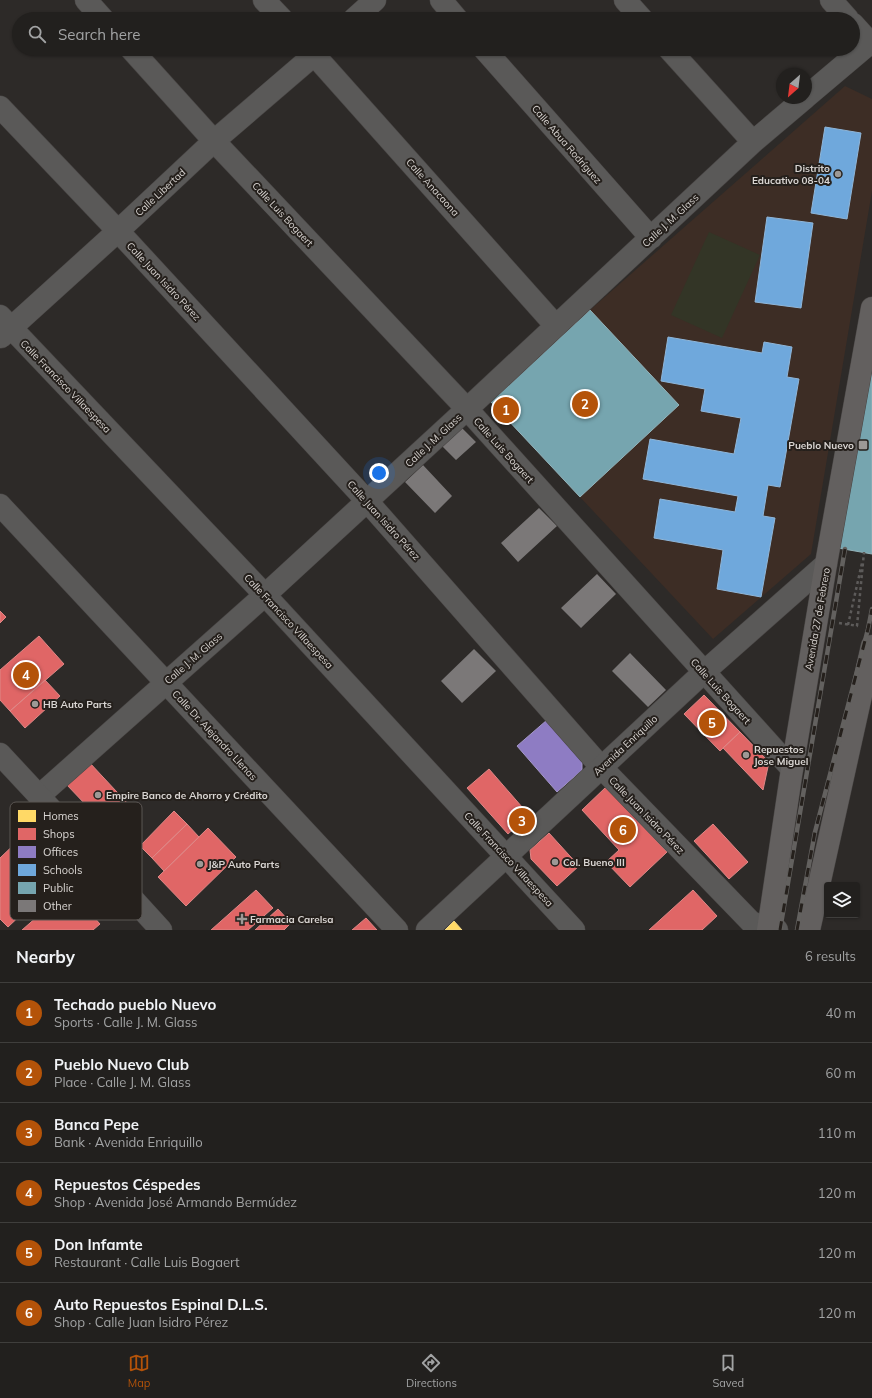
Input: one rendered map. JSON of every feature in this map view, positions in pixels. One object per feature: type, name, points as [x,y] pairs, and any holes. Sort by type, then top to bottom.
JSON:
[{"type":"main road","name":"Avenida 27 de Febrero","points":[[771,930],[792,769],[826,564],[872,308]]},
{"type":"main road","points":[[809,930],[868,637]]},
{"type":"street","points":[[86,0],[97,12]]},
{"type":"street","points":[[264,0],[275,12]]},
{"type":"street","points":[[362,12],[375,0]]},
{"type":"street","points":[[441,0],[452,12]]},
{"type":"street","points":[[625,0],[636,12]]},
{"type":"street","points":[[831,0],[842,12]]},
{"type":"street","points":[[860,32],[871,44]]},
{"type":"street","name":"Calle J. M. Glass","points":[[860,53],[871,44]]},
{"type":"street","name":"Calle Luis Bogaert","points":[[137,56],[214,141],[467,409],[792,769]]},
{"type":"street","name":"Calle Libertad","points":[[4,327],[118,231],[214,141],[309,56]]},
{"type":"street","name":"Calle Anacaona","points":[[319,56],[556,326]]},
{"type":"street","name":"Calle Abua Rodríguez","points":[[490,56],[651,238]]},
{"type":"street","points":[[675,56],[753,142]]},
{"type":"street","name":"Calle J. M. Glass","points":[[812,93],[857,56]]},
{"type":"street","name":"Calle J. M. Glass","points":[[40,796],[166,682],[266,595],[753,142],[799,104]]},
{"type":"street","name":"Calle Juan Isidro Pérez","points":[[0,107],[118,231],[367,501],[601,767],[751,922],[771,930]]},
{"type":"street","name":"Calle Francisco Villaespesa","points":[[4,327],[266,595],[574,930]]},
{"type":"street","name":"Calle Dr. Alejandro Llenas","points":[[0,505],[397,930]]},
{"type":"street","name":"Avenida Enriquillo","points":[[427,930],[704,672],[826,564]]},
{"type":"street","points":[[0,754],[45,802]]},
{"type":"street","points":[[142,909],[161,930]]},
{"type":"path","points":[[848,625],[864,552],[857,626]]},
{"type":"path","points":[[817,620],[857,626],[868,637]]},
{"type":"shaded area","points":[[845,86],[872,99],[872,191],[811,554],[713,639],[580,497],[679,405],[590,310]]},
{"type":"green space","points":[[709,232],[760,255],[722,338],[671,315]]},
{"type":"building: Homes","points":[[454,921],[462,930],[445,930]]},
{"type":"building: Shops","points":[[0,611],[6,617],[0,623]]},
{"type":"building: Shops","points":[[39,636],[64,664],[10,711],[0,700],[0,670]]},
{"type":"building: Shops","name":"HB Auto Parts","points":[[45,680],[60,696],[25,728],[10,711]]},
{"type":"building: Shops","points":[[704,695],[740,732],[720,751],[684,714]]},
{"type":"building: Shops","name":"Repuestos Jose Miguel","points":[[740,732],[769,762],[763,790],[723,748]]},
{"type":"building: Shops","name":"Empire Banco de Ahorro y Crédito","points":[[89,762],[126,802],[83,802],[66,784]]},
{"type":"building: Shops","points":[[489,769],[529,815],[508,834],[467,788]]},
{"type":"building: Shops","points":[[606,787],[667,852],[630,887],[606,862],[619,850],[582,810]]},
{"type":"building: Shops","points":[[174,811],[187,824],[152,858],[142,848],[142,844]]},
{"type":"building: Shops","points":[[187,824],[199,837],[164,871],[152,858]]},
{"type":"building: Shops","points":[[713,824],[748,862],[729,879],[694,841]]},
{"type":"building: Shops","name":"J&P Auto Parts","points":[[208,828],[236,857],[186,906],[158,877]]},
{"type":"building: Shops","name":"Col. Bueno III","points":[[549,833],[579,866],[557,886],[531,859],[530,850]]},
{"type":"building: Shops","points":[[10,848],[10,920],[15,920],[8,927],[0,919],[0,858]]},
{"type":"building: Shops","name":"Farmacia Carelsa","points":[[256,890],[273,908],[248,930],[211,930]]},
{"type":"building: Shops","points":[[693,890],[717,916],[702,930],[649,930]]},
{"type":"building: Shops","points":[[278,909],[291,923],[284,930],[255,930]]},
{"type":"building: Shops","points":[[366,918],[377,930],[352,930]]},
{"type":"building: Shops","points":[[33,920],[96,920],[100,924],[93,930],[22,930]]},
{"type":"building: Offices","points":[[547,720],[582,759],[582,770],[557,792],[517,746]]},
{"type":"building: Schools","points":[[825,127],[861,133],[847,219],[811,213]]},
{"type":"building: Schools","points":[[767,217],[813,223],[801,308],[755,302]]},
{"type":"building: Schools","points":[[668,337],[762,353],[764,342],[792,347],[787,377],[799,379],[780,487],[768,485],[763,516],[775,518],[761,597],[717,589],[723,550],[654,538],[660,499],[735,512],[738,496],[643,479],[650,439],[734,454],[741,418],[701,411],[705,389],[661,381]]},
{"type":"building: Public","points":[[590,310],[679,405],[580,497],[491,402]]},
{"type":"building: Public","name":"Pueblo Nuevo","points":[[872,343],[872,554],[838,548]]},
{"type":"building: Other","points":[[462,428],[476,442],[456,460],[442,446]]},
{"type":"building: Other","points":[[423,465],[452,496],[435,513],[405,482]]},
{"type":"building: Other","points":[[539,508],[557,526],[518,562],[501,543]]},
{"type":"building: Other","points":[[597,574],[616,594],[581,628],[561,608]]},
{"type":"building: Other","points":[[474,649],[496,671],[462,703],[441,681]]},
{"type":"building: Other","points":[[630,653],[666,690],[648,707],[612,671]]},
{"type":"railway","points":[[780,930],[845,549]]},
{"type":"railway","points":[[797,930],[815,832],[872,609]]},
{"type":"place","name":"Distrito Educativo 08-04","points":[[838,174]]},
{"type":"place","name":"Pueblo Nuevo Club","points":[[585,404]]},
{"type":"place","name":"Techado pueblo Nuevo","points":[[506,410]]},
{"type":"place","name":"Pueblo Nuevo","points":[[863,445]]},
{"type":"place","name":"Repuestos Céspedes","points":[[26,675]]},
{"type":"place","name":"HB Auto Parts","points":[[35,704]]},
{"type":"place","name":"Don Infamte","points":[[712,723]]},
{"type":"place","name":"Repuestos Jose Miguel","points":[[746,755]]},
{"type":"place","name":"Empire Banco de Ahorro y Crédito","points":[[98,795]]},
{"type":"place","name":"Banca Pepe","points":[[522,821]]},
{"type":"place","name":"Auto Repuestos Espinal D.L.S.","points":[[623,830]]},
{"type":"place","name":"Col. Bueno III","points":[[555,862]]},
{"type":"place","name":"J&P Auto Parts","points":[[200,864]]},
{"type":"place","name":"Farmacia Carelsa","points":[[242,919]]}]
